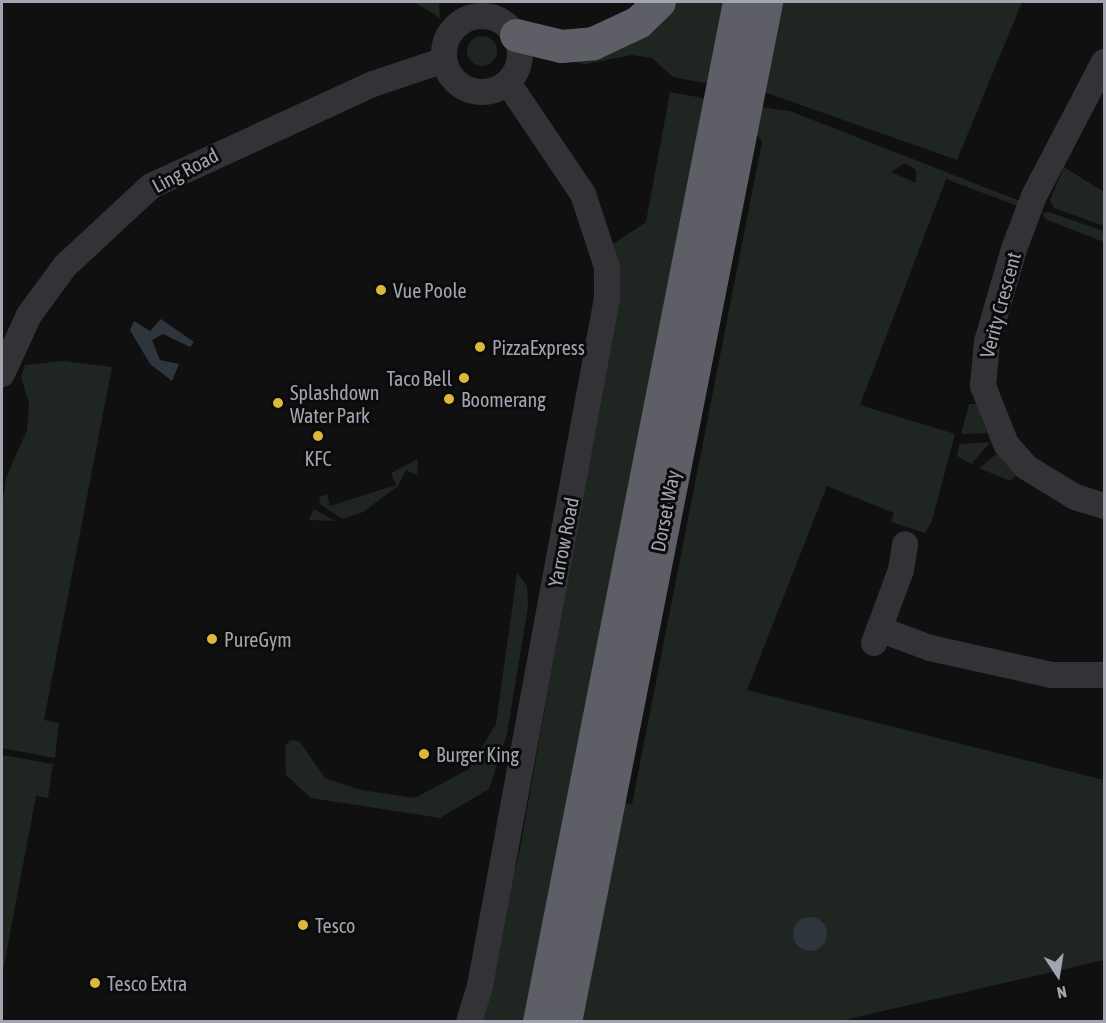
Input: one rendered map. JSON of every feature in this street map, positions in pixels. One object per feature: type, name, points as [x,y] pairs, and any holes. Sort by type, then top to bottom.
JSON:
[{"type":"highway","points":[[516,35],[561,46],[593,43],[638,22],[659,2]]},
{"type":"highway","name":"Dorset Way","points":[[539,1022],[739,2]]},
{"type":"highway","name":"Dorset Way","points":[[565,1022],[766,2]]},
{"type":"street","points":[[470,9],[499,19],[516,35],[521,56],[508,83],[496,90],[466,89],[444,60],[447,38],[470,9]]},
{"type":"street","name":"Ling Road","points":[[2,374],[29,315],[65,266],[152,186],[374,84],[444,60]]},
{"type":"street","name":"Verity Crescent","points":[[1104,62],[1034,196],[1014,249],[987,342],[983,386],[1001,436],[1026,467],[1075,497],[1104,506]]},
{"type":"street","name":"Yarrow Road","points":[[469,1022],[480,986],[607,298],[607,267],[583,194],[508,83]]},
{"type":"street","points":[[904,544],[902,570],[876,636],[1052,675],[1104,675]]},
{"type":"shaded area","points":[[414,2],[439,2],[440,18]]},
{"type":"shaded area","points":[[668,2],[726,2],[710,84],[673,77],[652,58],[632,55],[585,64],[547,57]]},
{"type":"shaded area","points":[[782,2],[1022,2],[957,160],[764,92]]},
{"type":"shaded area","points":[[482,36],[493,40],[497,51],[493,62],[482,66],[471,62],[467,51],[471,40]]},
{"type":"shaded area","points":[[670,92],[708,99],[527,1021],[477,1022],[520,849],[601,389],[610,246],[646,222]]},
{"type":"shaded area","points":[[760,107],[790,111],[1020,201],[1018,206],[946,179],[860,405],[955,434],[932,521],[925,533],[891,522],[894,513],[827,486],[747,690],[1104,780],[1104,960],[840,1021],[577,1022],[619,803],[632,804],[762,142],[756,133]],"holes":[[[905,163],[916,170],[916,183],[891,172]]]},
{"type":"shaded area","points":[[1064,167],[1104,192],[1104,226],[1054,208],[1050,200]]},
{"type":"shaded area","points":[[1049,212],[1104,231],[1104,242],[1045,219],[1043,213]]},
{"type":"shaded area","points":[[161,319],[194,342],[190,347],[163,334],[152,340],[160,360],[179,364],[172,381],[150,364],[130,330],[134,321],[150,331]]},
{"type":"shaded area","points":[[64,361],[112,367],[44,720],[59,723],[55,758],[2,748],[2,507],[6,478],[27,430],[29,404],[21,377],[25,365]]},
{"type":"shaded area","points":[[969,404],[977,404],[987,433],[961,434]]},
{"type":"shaded area","points":[[991,442],[971,464],[957,456],[959,444]]},
{"type":"shaded area","points":[[998,453],[1017,475],[1010,481],[979,468]]},
{"type":"shaded area","points":[[418,459],[417,475],[406,470],[398,486],[363,512],[343,519],[321,505],[319,497],[327,494],[330,506],[396,485],[391,473]]},
{"type":"shaded area","points":[[314,509],[335,521],[309,520]]},
{"type":"shaded area","points":[[517,573],[527,586],[528,607],[507,734],[489,789],[440,818],[311,798],[286,775],[285,746],[291,740],[300,742],[325,778],[361,790],[415,798],[469,769],[496,724]]},
{"type":"shaded area","points":[[2,755],[53,764],[48,798],[36,796],[2,976]]},
{"type":"shaded area","points":[[810,917],[822,922],[827,934],[822,946],[810,951],[798,946],[793,934],[798,922]]},
{"type":"place","name":"Vue Poole","points":[[381,290]]},
{"type":"place","name":"PizzaExpress","points":[[480,347]]},
{"type":"place","name":"Taco Bell","points":[[464,378]]},
{"type":"place","name":"Boomerang","points":[[449,399]]},
{"type":"place","name":"Splashdown Water Park","points":[[278,403]]},
{"type":"place","name":"KFC","points":[[318,436]]},
{"type":"place","name":"PureGym","points":[[212,639]]},
{"type":"place","name":"Burger King","points":[[424,754]]},
{"type":"place","name":"Tesco","points":[[303,925]]},
{"type":"place","name":"Tesco Extra","points":[[95,983]]}]
